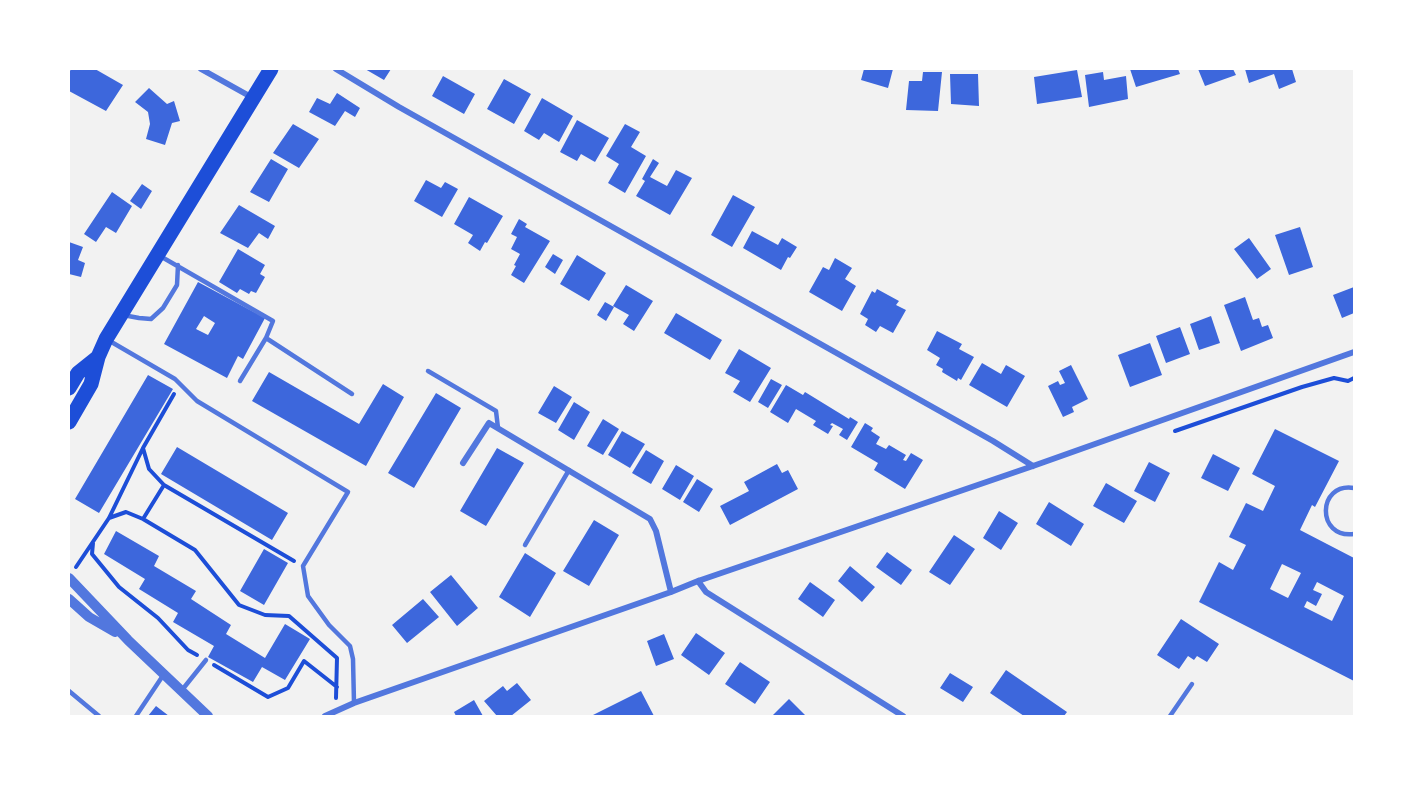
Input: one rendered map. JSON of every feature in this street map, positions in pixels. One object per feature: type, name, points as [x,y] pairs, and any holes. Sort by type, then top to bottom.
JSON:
[{"type":"main road","points":[[69,422],[91,384],[98,357],[106,339],[271,69]]},
{"type":"main road","points":[[69,387],[78,373],[98,357]]},
{"type":"street","points":[[201,69],[253,99]]},
{"type":"street","points":[[336,69],[399,107],[993,441],[1033,466]]},
{"type":"street","points":[[325,716],[354,703],[698,581],[1033,466],[1354,352]]},
{"type":"street","points":[[464,463],[489,423],[650,519],[656,531],[671,592]]},
{"type":"street","points":[[72,574],[128,640],[208,716]]},
{"type":"street","points":[[698,581],[706,592],[903,716]]},
{"type":"street","points":[[69,599],[89,617],[128,640]]},
{"type":"lane","points":[[158,255],[273,321],[266,338],[240,381]]},
{"type":"lane","points":[[121,314],[151,319],[164,308],[177,285],[178,265]]},
{"type":"lane","points":[[266,338],[352,394]]},
{"type":"lane","points":[[106,339],[175,379],[197,401],[348,492],[303,566],[308,596],[329,625],[350,646],[354,659],[354,703]]},
{"type":"lane","points":[[428,371],[496,411],[498,428]]},
{"type":"lane","points":[[525,545],[569,470]]},
{"type":"lane","points":[[1354,488],[1335,492],[1329,498],[1326,514],[1333,529],[1348,535],[1354,534]]},
{"type":"lane","points":[[182,690],[206,660]]},
{"type":"lane","points":[[136,716],[164,674]]},
{"type":"lane","points":[[1170,716],[1192,684]]},
{"type":"lane","points":[[69,691],[99,716]]},
{"type":"path","points":[[1348,381],[1354,386]]},
{"type":"path","points":[[72,574],[109,518],[143,448],[180,383]]},
{"type":"path","points":[[143,448],[149,469],[164,485],[303,566]]},
{"type":"path","points":[[143,519],[164,485]]},
{"type":"path","points":[[109,518],[126,512],[143,519],[195,550],[239,605],[265,615],[289,616],[337,658],[335,712]]},
{"type":"path","points":[[93,543],[92,554],[118,587],[158,618],[188,650],[268,697],[288,688],[304,662],[337,687]]},
{"type":"building","points":[[71,69],[95,69],[123,85],[106,111],[69,91]]},
{"type":"building","points":[[365,69],[391,69],[384,80]]},
{"type":"building","points":[[864,69],[893,69],[888,88],[861,80]]},
{"type":"building","points":[[1130,69],[1178,69],[1180,74],[1136,87]]},
{"type":"building","points":[[1198,69],[1233,69],[1236,75],[1205,86]]},
{"type":"building","points":[[1245,69],[1292,69],[1296,82],[1279,89],[1274,74],[1249,83]]},
{"type":"building","points":[[1077,70],[1082,97],[1037,104],[1034,77]]},
{"type":"building","points":[[923,72],[942,72],[938,111],[906,110],[909,81],[922,81]]},
{"type":"building","points":[[1103,72],[1104,80],[1126,76],[1128,99],[1089,107],[1085,75]]},
{"type":"building","points":[[950,74],[978,74],[979,106],[951,104]]},
{"type":"building","points":[[443,76],[475,94],[464,114],[432,96]]},
{"type":"building","points":[[504,79],[531,94],[514,124],[487,109]]},
{"type":"building","points":[[149,88],[167,104],[174,101],[180,121],[172,123],[165,145],[146,139],[150,124],[148,112],[135,102]]},
{"type":"building","points":[[337,93],[360,108],[355,117],[345,111],[335,126],[309,112],[317,98],[330,104]]},
{"type":"building","points":[[542,98],[573,116],[559,142],[544,133],[539,140],[524,131]]},
{"type":"building","points":[[577,120],[609,138],[595,162],[581,154],[577,161],[560,152]]},
{"type":"building","points":[[293,124],[319,139],[299,168],[273,153]]},
{"type":"building","points":[[625,124],[640,132],[631,147],[646,156],[625,193],[608,183],[619,164],[606,156]]},
{"type":"building","points":[[271,159],[288,169],[269,202],[250,192]]},
{"type":"building","points":[[653,159],[659,163],[650,177],[667,186],[676,170],[692,178],[670,215],[636,196],[645,181],[642,179]]},
{"type":"building","points":[[426,180],[441,188],[445,182],[458,189],[442,217],[414,201]]},
{"type":"building","points":[[142,184],[152,191],[141,209],[130,201]]},
{"type":"building","points":[[112,192],[132,206],[116,233],[106,227],[96,242],[84,234]]},
{"type":"building","points":[[733,195],[755,207],[732,247],[711,235]]},
{"type":"building","points":[[469,197],[503,216],[480,251],[468,243],[473,235],[454,224]]},
{"type":"building","points":[[239,205],[275,226],[268,239],[259,233],[248,248],[220,233]]},
{"type":"building","points":[[519,219],[527,224],[525,227],[550,241],[524,283],[511,275],[520,254],[511,249],[517,237],[511,234]]},
{"type":"building","points":[[1300,227],[1313,267],[1289,275],[1275,235]]},
{"type":"building","points":[[752,231],[778,245],[782,238],[797,247],[781,270],[743,248]]},
{"type":"building","points":[[1249,238],[1271,269],[1257,279],[1234,249]]},
{"type":"building","points":[[69,242],[83,247],[78,260],[85,263],[81,277],[69,274]]},
{"type":"building","points":[[238,249],[265,265],[260,274],[265,277],[256,293],[251,291],[249,294],[240,289],[237,293],[219,282]]},
{"type":"building","points":[[553,254],[563,260],[555,274],[545,267]]},
{"type":"building","points":[[577,255],[606,273],[589,301],[560,284]]},
{"type":"building","points":[[835,258],[852,268],[845,279],[856,286],[842,311],[809,292],[823,267],[829,270]]},
{"type":"building","points":[[198,282],[265,318],[243,359],[238,356],[227,378],[164,344]],"holes":[[[204,316],[215,323],[208,335],[196,329]]]},
{"type":"building","points":[[626,285],[653,301],[634,331],[623,324],[629,315],[613,306]]},
{"type":"building","points":[[1354,287],[1354,313],[1342,318],[1333,295]]},
{"type":"building","points":[[877,289],[899,301],[896,305],[906,310],[893,333],[880,326],[876,332],[865,325],[868,319],[860,314],[872,291],[875,293]]},
{"type":"building","points":[[1245,297],[1253,320],[1259,318],[1262,327],[1268,325],[1273,338],[1241,351],[1224,305]]},
{"type":"building","points":[[605,302],[614,307],[606,321],[597,315]]},
{"type":"building","points":[[676,313],[722,340],[710,360],[664,333]]},
{"type":"building","points":[[1211,316],[1220,343],[1199,350],[1190,324]]},
{"type":"building","points":[[1180,327],[1190,354],[1166,363],[1156,336]]},
{"type":"building","points":[[937,331],[962,344],[959,349],[974,357],[961,380],[958,378],[957,381],[942,372],[943,369],[936,365],[940,358],[927,350]]},
{"type":"building","points":[[1150,343],[1162,375],[1130,387],[1118,355]]},
{"type":"building","points":[[739,349],[771,368],[750,402],[733,392],[740,381],[725,373]]},
{"type":"building","points":[[982,363],[1001,374],[1006,365],[1025,376],[1007,407],[969,385]]},
{"type":"building","points":[[1071,365],[1088,399],[1072,407],[1074,412],[1063,417],[1048,386],[1058,381],[1060,385],[1065,383],[1059,371]]},
{"type":"building","points":[[269,372],[359,424],[383,384],[404,397],[366,466],[252,401]]},
{"type":"building","points":[[148,375],[173,389],[99,513],[75,499]]},
{"type":"building","points":[[771,379],[782,385],[768,408],[758,402]]},
{"type":"building","points":[[786,385],[803,395],[805,392],[849,419],[850,417],[858,422],[847,440],[839,435],[843,429],[832,423],[830,425],[833,426],[828,434],[813,425],[816,421],[796,409],[788,423],[770,412]]},
{"type":"building","points":[[554,386],[572,397],[556,423],[538,413]]},
{"type":"building","points":[[436,393],[461,408],[414,488],[388,473]]},
{"type":"building","points":[[574,402],[590,412],[574,440],[558,430]]},
{"type":"building","points":[[603,419],[619,429],[603,455],[587,446]]},
{"type":"building","points":[[865,423],[873,428],[871,431],[880,437],[876,444],[886,449],[889,445],[906,455],[903,460],[906,461],[911,453],[923,460],[905,489],[874,470],[878,463],[851,447]]},
{"type":"building","points":[[1275,429],[1339,461],[1315,507],[1312,505],[1300,530],[1354,558],[1354,681],[1199,602],[1219,562],[1233,570],[1246,545],[1229,537],[1246,503],[1263,511],[1275,486],[1252,474]],"holes":[[[1282,564],[1301,573],[1288,598],[1270,589]],[[1317,582],[1344,596],[1332,621],[1304,607],[1307,601],[1316,606],[1322,594],[1313,590]]]},
{"type":"building","points":[[622,431],[645,444],[630,468],[608,455]]},
{"type":"building","points":[[177,447],[288,513],[272,540],[161,474]]},
{"type":"building","points":[[497,448],[524,463],[486,526],[460,511]]},
{"type":"building","points":[[646,450],[664,461],[651,484],[632,473]]},
{"type":"building","points":[[1213,454],[1240,468],[1228,491],[1201,478]]},
{"type":"building","points":[[1149,462],[1170,473],[1155,502],[1134,491]]},
{"type":"building","points":[[777,464],[782,473],[788,470],[798,489],[730,525],[720,506],[749,491],[744,482]]},
{"type":"building","points":[[676,465],[694,476],[680,500],[662,489]]},
{"type":"building","points":[[697,479],[713,489],[699,512],[683,502]]},
{"type":"building","points":[[1106,483],[1137,501],[1124,523],[1093,506]]},
{"type":"building","points":[[1049,502],[1084,524],[1071,546],[1036,524]]},
{"type":"building","points":[[999,511],[1018,523],[1001,550],[983,538]]},
{"type":"building","points":[[594,520],[619,535],[589,586],[563,571]]},
{"type":"building","points":[[116,531],[159,556],[154,566],[196,591],[191,599],[231,625],[226,634],[265,658],[285,624],[310,639],[285,680],[262,667],[253,682],[208,657],[214,646],[173,622],[178,613],[139,589],[145,579],[104,554]]},
{"type":"building","points":[[954,535],[975,549],[950,585],[929,572]]},
{"type":"building","points":[[264,549],[288,563],[264,605],[240,591]]},
{"type":"building","points":[[887,552],[912,570],[901,585],[876,567]]},
{"type":"building","points":[[525,553],[556,573],[530,617],[499,597]]},
{"type":"building","points":[[850,566],[875,587],[862,602],[838,581]]},
{"type":"building","points":[[451,575],[478,608],[457,626],[430,592]]},
{"type":"building","points":[[810,582],[835,600],[823,617],[798,599]]},
{"type":"building","points":[[423,599],[439,617],[407,643],[392,625]]},
{"type":"building","points":[[1181,619],[1219,644],[1207,662],[1197,656],[1194,660],[1188,656],[1179,669],[1157,655]]},
{"type":"building","points":[[696,633],[725,653],[709,675],[681,655]]},
{"type":"building","points":[[664,634],[674,659],[656,666],[647,641]]},
{"type":"building","points":[[740,662],[770,682],[755,704],[725,684]]},
{"type":"building","points":[[1006,670],[1067,712],[1064,716],[1024,716],[990,693]]},
{"type":"building","points":[[950,673],[973,687],[963,702],[940,688]]},
{"type":"building","points":[[517,683],[531,700],[511,716],[497,716],[484,701],[503,686],[507,691]]},
{"type":"building","points":[[641,691],[654,716],[591,716]]},
{"type":"building","points":[[789,699],[806,716],[772,716]]},
{"type":"building","points":[[474,700],[483,716],[456,716],[454,712]]},
{"type":"building","points":[[156,706],[169,716],[148,716]]}]
